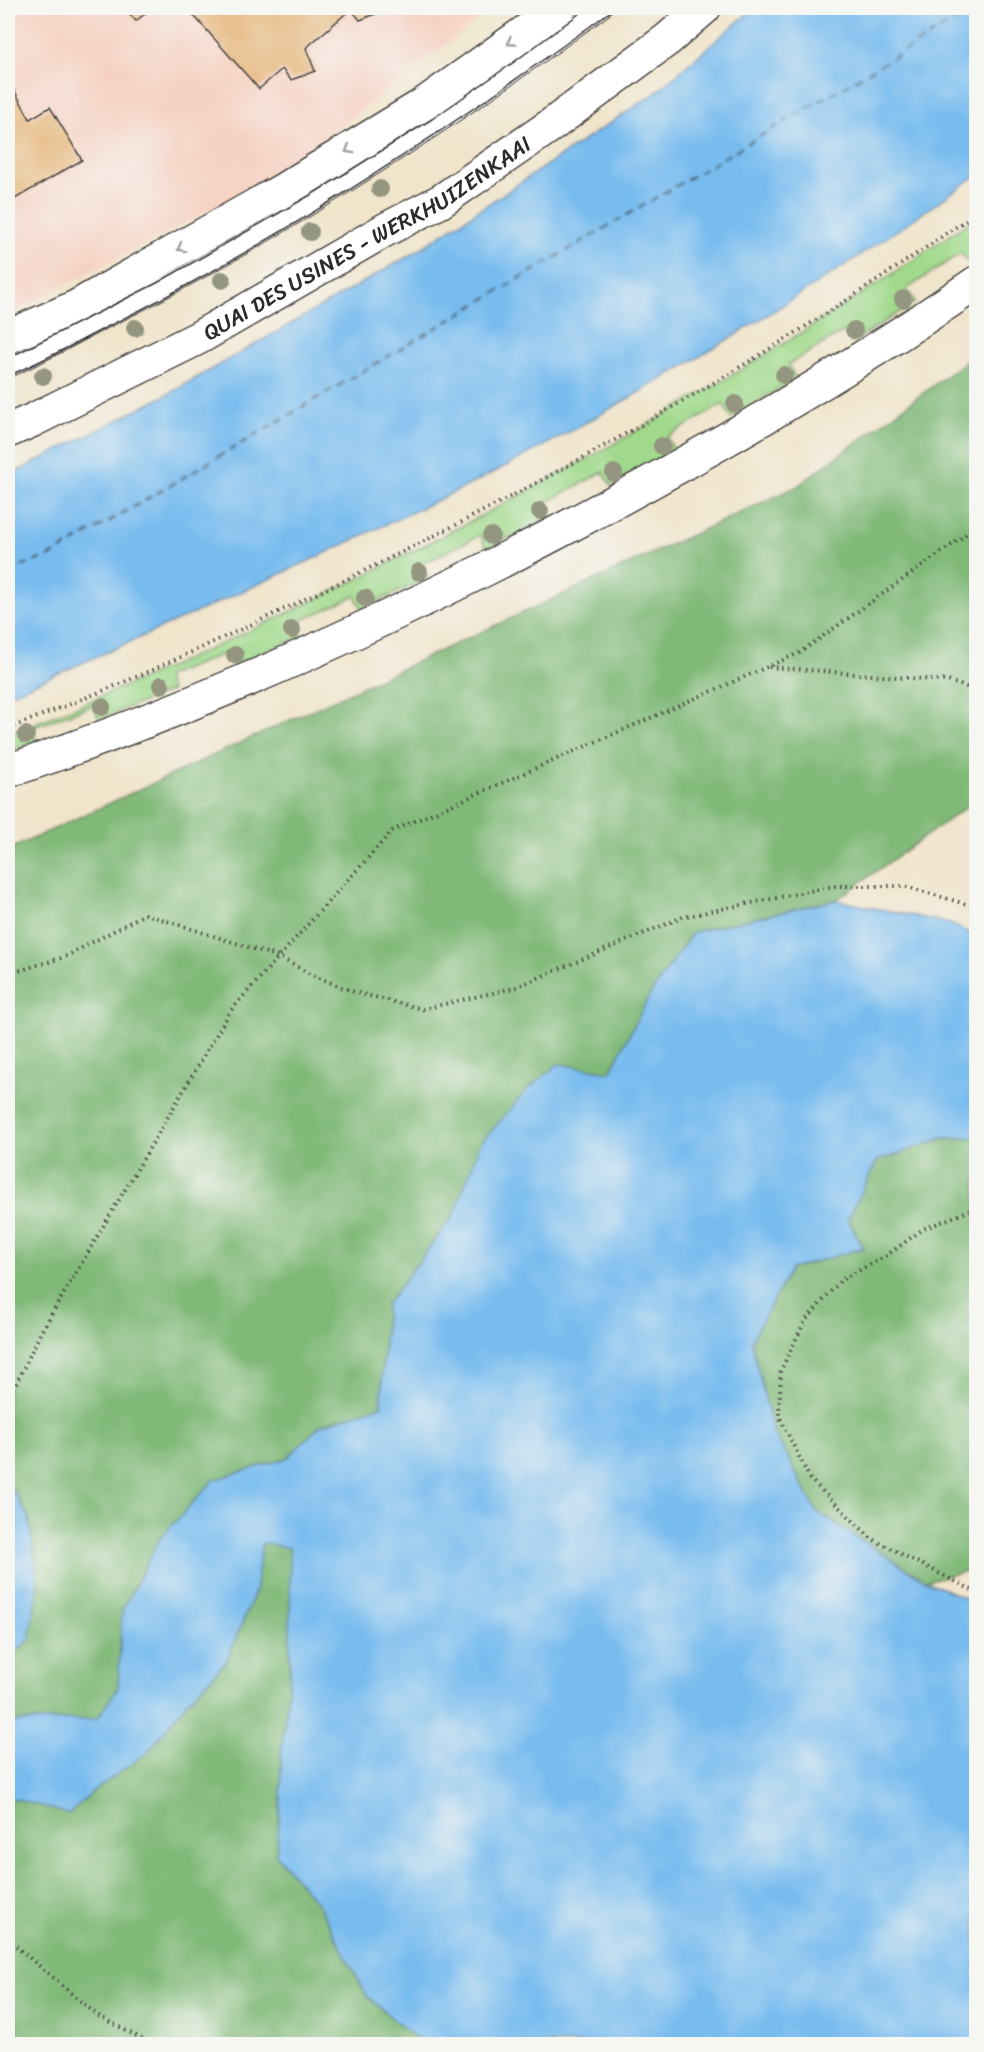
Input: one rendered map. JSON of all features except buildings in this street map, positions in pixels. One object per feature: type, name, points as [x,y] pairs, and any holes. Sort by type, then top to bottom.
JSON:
[{"type":"main road","points":[[8,337],[76,307],[283,190],[423,105],[559,8]]},
{"type":"main road","name":"QUAI DES USINES - WERKHUIZENKAAI","points":[[8,431],[198,338],[385,230],[441,201],[550,126],[668,39],[704,8]]},
{"type":"main road","points":[[8,771],[225,688],[324,647],[432,597],[654,482],[765,418],[923,320],[976,283]]},
{"type":"lane","points":[[8,367],[161,290],[320,200],[437,125],[601,8]]},
{"type":"path","points":[[8,729],[159,667],[383,561],[610,443],[718,381],[806,326],[893,271],[976,213]]},
{"type":"path","points":[[8,1400],[41,1332],[231,1010],[392,831],[799,653],[963,537],[976,524]]},
{"type":"path","points":[[769,667],[948,681],[976,690]]},
{"type":"path","points":[[8,974],[65,957],[145,914],[279,957],[312,975],[354,992],[423,1009],[514,988],[683,917],[834,886],[904,886],[976,907]]},
{"type":"path","points":[[976,1208],[923,1229],[886,1256],[841,1280],[805,1321],[781,1370],[779,1416],[810,1479],[872,1539],[976,1592]]},
{"type":"path","points":[[8,1937],[97,2016],[151,2044]]},
{"type":"shaded area","points":[[8,8],[493,8],[276,176],[8,314]]},
{"type":"green space","points":[[976,217],[976,261],[970,265],[961,253],[907,289],[915,302],[852,343],[844,331],[788,365],[796,378],[731,418],[723,404],[667,437],[674,450],[611,485],[603,472],[545,503],[552,516],[487,549],[480,535],[422,564],[428,578],[362,609],[355,596],[296,623],[302,636],[232,666],[226,653],[166,677],[171,691],[99,719],[93,705],[32,728],[37,742],[8,752],[8,734],[127,686],[302,606],[540,485],[668,413],[793,338]]},
{"type":"green space","points":[[976,354],[976,800],[836,900],[693,932],[651,993],[610,1072],[558,1064],[480,1144],[454,1215],[386,1305],[381,1406],[321,1425],[287,1458],[214,1480],[161,1537],[122,1611],[118,1688],[97,1719],[8,1722],[8,850],[796,487]]},
{"type":"green space","points":[[976,1137],[976,1569],[926,1581],[817,1512],[773,1431],[751,1340],[791,1269],[863,1248],[848,1219],[877,1161],[944,1138]]},
{"type":"green space","points":[[261,1543],[291,1548],[290,1675],[281,1754],[281,1799],[276,1855],[318,1904],[367,1996],[422,2044],[8,2044],[8,1796],[69,1814],[187,1702],[226,1662],[255,1592]]},
{"type":"water","points":[[754,8],[976,8],[976,176],[795,298],[671,374],[545,445],[462,489],[326,553],[167,626],[8,695],[8,476],[172,392],[414,253],[654,94]]},
{"type":"water","points":[[836,900],[948,923],[976,936],[976,1137],[944,1138],[877,1161],[848,1219],[863,1248],[791,1269],[751,1341],[773,1431],[817,1512],[926,1581],[976,1603],[976,2044],[422,2044],[367,1996],[318,1904],[276,1855],[281,1799],[281,1754],[290,1675],[290,1548],[262,1543],[255,1592],[226,1662],[187,1702],[148,1752],[94,1791],[69,1814],[8,1797],[8,1722],[97,1719],[118,1688],[122,1611],[161,1537],[214,1480],[287,1458],[321,1425],[381,1406],[386,1305],[454,1215],[480,1144],[526,1091],[558,1064],[610,1072],[651,993],[693,932]]},
{"type":"water","points":[[8,1482],[29,1518],[38,1586],[29,1641],[8,1656]]},
{"type":"ferry route","points":[[8,570],[51,555],[966,14],[972,8]]},
{"type":"ferry route","points":[[8,571],[52,556],[974,8]]},
{"type":"tram line","points":[[8,358],[157,283],[314,193],[432,119],[587,8]]},
{"type":"tram line","points":[[8,376],[172,293],[303,219],[430,138],[615,8]]}]
